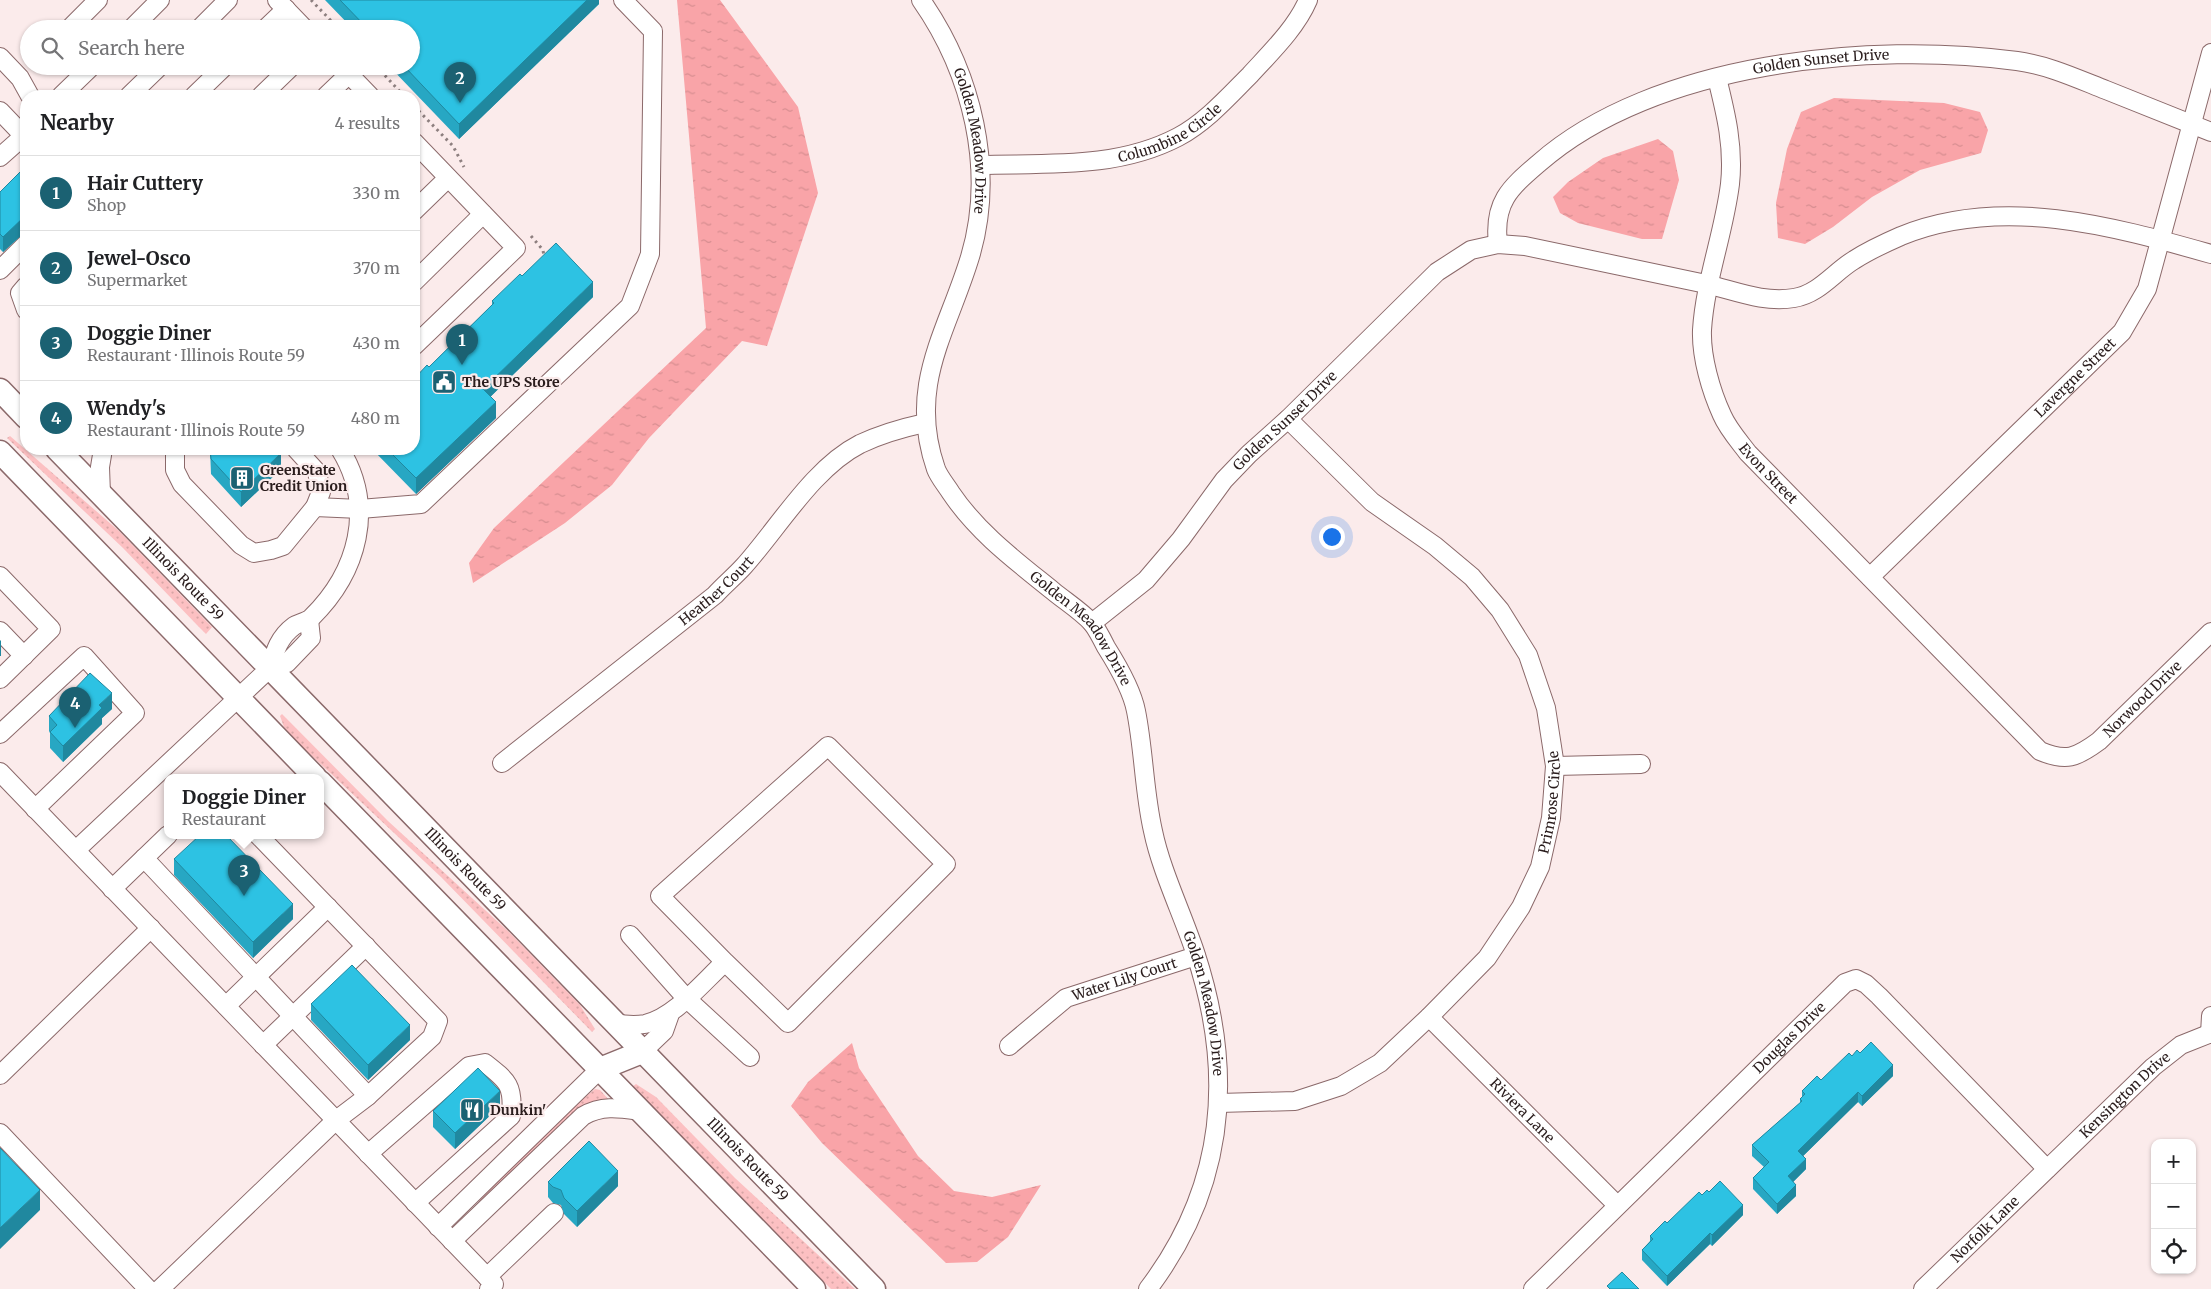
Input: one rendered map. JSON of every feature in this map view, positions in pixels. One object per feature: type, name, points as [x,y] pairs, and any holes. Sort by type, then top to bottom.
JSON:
[{"type":"main road","points":[[0,390],[20,411]]},
{"type":"main road","points":[[0,452],[312,774]]},
{"type":"main road","name":"Illinois Route 59","points":[[63,455],[874,1289]]},
{"type":"main road","points":[[324,786],[814,1289]]},
{"type":"main road","points":[[600,1069],[642,1052]]},
{"type":"street","points":[[78,20],[98,0]]},
{"type":"street","points":[[140,20],[160,0]]},
{"type":"street","points":[[208,20],[228,0]]},
{"type":"street","points":[[315,507],[360,509],[421,504],[630,306],[650,254],[653,31],[623,0]]},
{"type":"street","name":"Golden Meadow Drive","points":[[921,0],[940,28],[964,80],[975,128],[980,166],[980,214],[970,257],[938,341],[927,381],[925,423],[937,472],[962,510],[993,542],[1092,623],[1116,662],[1135,708],[1146,794],[1154,835],[1196,956],[1214,1024],[1218,1060],[1219,1103],[1212,1151],[1199,1197],[1174,1250],[1148,1289]]},
{"type":"street","name":"Columbine Circle","points":[[980,166],[1101,162],[1144,152],[1179,136],[1221,106],[1241,85],[1274,50],[1304,10],[1308,0]]},
{"type":"street","points":[[270,20],[281,4],[296,20]]},
{"type":"street","name":"Lavergne Street","points":[[1870,577],[2122,332],[2147,289],[2211,53]]},
{"type":"street","name":"Golden Sunset Drive","points":[[1498,244],[1496,225],[1502,202],[1521,179],[1551,153],[1604,118],[1655,96],[1717,78],[1778,65],[1830,58],[1903,55],[1972,56],[2021,62],[2069,75],[2211,132]]},
{"type":"street","points":[[0,57],[20,78],[27,90]]},
{"type":"street","points":[[66,90],[80,75]]},
{"type":"street","points":[[135,90],[151,75]]},
{"type":"street","points":[[200,90],[216,75]]},
{"type":"street","points":[[267,90],[283,75]]},
{"type":"street","points":[[330,90],[341,75]]},
{"type":"street","points":[[350,75],[364,90]]},
{"type":"street","name":"Evon Street","points":[[1717,78],[1730,132],[1730,183],[1722,234],[1709,285],[1702,331],[1706,369],[1722,416],[1748,453],[2040,751],[2053,756],[2069,758]]},
{"type":"street","points":[[0,111],[20,131]]},
{"type":"street","points":[[0,156],[20,138]]},
{"type":"street","points":[[420,148],[516,248],[420,340]]},
{"type":"street","points":[[420,205],[448,178]]},
{"type":"street","points":[[420,276],[483,214]]},
{"type":"street","name":"Golden Sunset Drive","points":[[1092,623],[1146,580],[1181,540],[1224,480],[1249,454],[1288,419],[1437,272],[1471,250],[1498,244],[1525,246],[1772,300],[1797,298],[1820,288],[1853,260],[1901,236],[1945,222],[2002,216],[2066,220],[2161,240],[2211,254]]},
{"type":"street","points":[[0,270],[20,250]]},
{"type":"street","name":"Primrose Circle","points":[[1219,1103],[1295,1101],[1341,1086],[1380,1063],[1487,958],[1521,907],[1540,867],[1551,818],[1555,766],[1546,708],[1528,655],[1500,610],[1472,577],[1435,546],[1372,502],[1288,419]]},
{"type":"street","name":"Heather Court","points":[[502,763],[714,595],[744,566],[808,487],[832,465],[858,445],[890,431],[925,423]]},
{"type":"street","points":[[101,494],[100,467],[102,455]]},
{"type":"street","points":[[175,455],[175,470],[182,484],[241,545],[254,553],[283,546],[315,507],[321,492],[317,472],[301,455]]},
{"type":"street","points":[[76,850],[270,668],[277,643],[295,626],[309,620],[333,593],[349,566],[358,539],[360,509],[347,460],[344,455]]},
{"type":"street","points":[[0,576],[51,629],[0,680]]},
{"type":"street","points":[[0,631],[24,656]]},
{"type":"street","name":"Norwood Drive","points":[[2069,758],[2083,753],[2099,741],[2211,632]]},
{"type":"street","points":[[0,734],[84,656],[135,713],[35,809]]},
{"type":"street","points":[[828,746],[946,864],[788,1023],[724,962],[660,896],[828,746]]},
{"type":"street","points":[[1555,766],[1641,764]]},
{"type":"street","points":[[0,772],[438,1226],[488,1283],[554,1213]]},
{"type":"street","points":[[112,888],[164,839]]},
{"type":"street","points":[[160,1289],[335,1120],[368,1096],[432,1037],[438,1021],[262,839]]},
{"type":"street","points":[[144,858],[368,1096]]},
{"type":"street","points":[[226,1006],[328,907]]},
{"type":"street","points":[[0,1074],[151,928]]},
{"type":"street","points":[[630,935],[686,998],[750,1057]]},
{"type":"street","points":[[263,1045],[366,946]]},
{"type":"street","name":"Water Lily Court","points":[[1009,1046],[1066,998],[1196,956]]},
{"type":"street","points":[[614,1023],[632,1026],[647,1024],[670,1014],[724,962]]},
{"type":"street","name":"Douglas Drive","points":[[1533,1289],[1844,983],[1856,979],[1866,984],[1879,996],[2047,1169]]},
{"type":"street","points":[[642,1052],[664,1031],[670,1014]]},
{"type":"street","name":"Kensington Drive","points":[[2047,1169],[2153,1067],[2181,1045],[2210,1034],[2211,1016]]},
{"type":"street","name":"Riviera Lane","points":[[1429,1017],[1617,1205]]},
{"type":"street","points":[[368,1154],[469,1066],[485,1063],[505,1079],[513,1097],[511,1116],[415,1203]]},
{"type":"street","points":[[438,1226],[600,1069]]},
{"type":"street","points":[[452,1241],[583,1116],[594,1110],[606,1108],[640,1111]]},
{"type":"street","points":[[0,1134],[148,1289]]},
{"type":"street","name":"Norfolk Lane","points":[[1923,1289],[2047,1169]]},
{"type":"path","points":[[311,0],[330,20]]},
{"type":"path","points":[[384,75],[398,90]]},
{"type":"path","points":[[420,112],[453,146],[462,165],[468,171]]},
{"type":"path","points":[[530,236],[543,250],[545,260]]},
{"type":"shaded area","points":[[10,436],[20,445],[20,450],[7,438]]},
{"type":"shaded area","points":[[25,455],[32,455],[119,531],[212,627],[206,634],[123,548]]},
{"type":"shaded area","points":[[282,714],[388,821],[509,932],[580,1005],[595,1029],[592,1032],[441,877],[295,740],[284,727],[280,716]]},
{"type":"shaded area","points":[[636,1084],[656,1097],[735,1178],[855,1289],[831,1289],[632,1087]]},
{"type":"shaded area","points":[[595,1089],[600,1090],[610,1101],[481,1203],[479,1202],[480,1197]]},
{"type":"water","points":[[677,0],[720,0],[798,107],[818,193],[767,346],[742,341],[649,438],[612,485],[565,523],[473,583],[469,563],[494,528],[706,328]]},
{"type":"water","points":[[1834,98],[1944,103],[1980,112],[1988,130],[1981,153],[1920,170],[1872,197],[1833,227],[1805,244],[1778,238],[1776,203],[1787,149],[1801,112]]},
{"type":"water","points":[[1658,139],[1673,151],[1679,180],[1662,239],[1642,239],[1578,223],[1560,213],[1553,197],[1568,182],[1603,158]]},
{"type":"water","points":[[852,1043],[859,1068],[918,1156],[954,1191],[992,1197],[1041,1185],[1008,1237],[977,1262],[946,1263],[822,1143],[791,1106],[808,1082]]},
{"type":"building","points":[[340,0],[587,0],[459,124],[413,75],[420,75],[420,20],[359,20]]},
{"type":"building","points":[[20,172],[20,221],[3,237],[0,234],[0,192]]},
{"type":"building","points":[[556,243],[593,282],[483,389],[496,402],[416,478],[393,455],[420,455],[420,373],[427,365],[429,367],[494,303],[492,301],[520,274],[522,276]]},
{"type":"building","points":[[211,455],[279,455],[241,492],[211,459]]},
{"type":"building","points":[[90,673],[112,693],[99,705],[102,708],[63,746],[50,732],[57,725],[49,716]]},
{"type":"building","points":[[196,839],[230,839],[293,904],[253,942],[174,859]]},
{"type":"building","points":[[352,965],[410,1025],[368,1065],[311,1004]]},
{"type":"building","points":[[1871,1042],[1893,1065],[1862,1096],[1858,1092],[1798,1151],[1806,1159],[1788,1176],[1796,1185],[1777,1204],[1753,1178],[1769,1162],[1752,1145],[1802,1101],[1800,1099],[1805,1094],[1802,1091],[1817,1076],[1821,1080],[1849,1053],[1852,1056],[1857,1050],[1860,1053]]},
{"type":"building","points":[[478,1068],[500,1091],[455,1133],[433,1111]]},
{"type":"building","points":[[589,1141],[618,1171],[577,1211],[564,1198],[561,1190],[553,1187],[548,1182]]},
{"type":"building","points":[[0,1148],[40,1190],[0,1228]]},
{"type":"building","points":[[1720,1181],[1743,1205],[1712,1235],[1710,1233],[1667,1276],[1642,1250],[1653,1239],[1650,1236],[1665,1221],[1667,1223],[1699,1192],[1702,1195],[1707,1190],[1709,1192]]},
{"type":"building","points":[[1622,1272],[1639,1289],[1610,1289],[1607,1286]]},
{"type":"place","name":"Jewel-Osco","points":[[460,103]]},
{"type":"place","name":"Hair Cuttery","points":[[462,365]]},
{"type":"place","name":"The UPS Store","points":[[444,382]]},
{"type":"place","name":"GreenState Credit Union","points":[[242,478]]},
{"type":"place","name":"Wendy's","points":[[75,728]]},
{"type":"place","name":"Doggie Diner","points":[[244,896]]},
{"type":"place","name":"Dunkin'","points":[[472,1110]]}]
